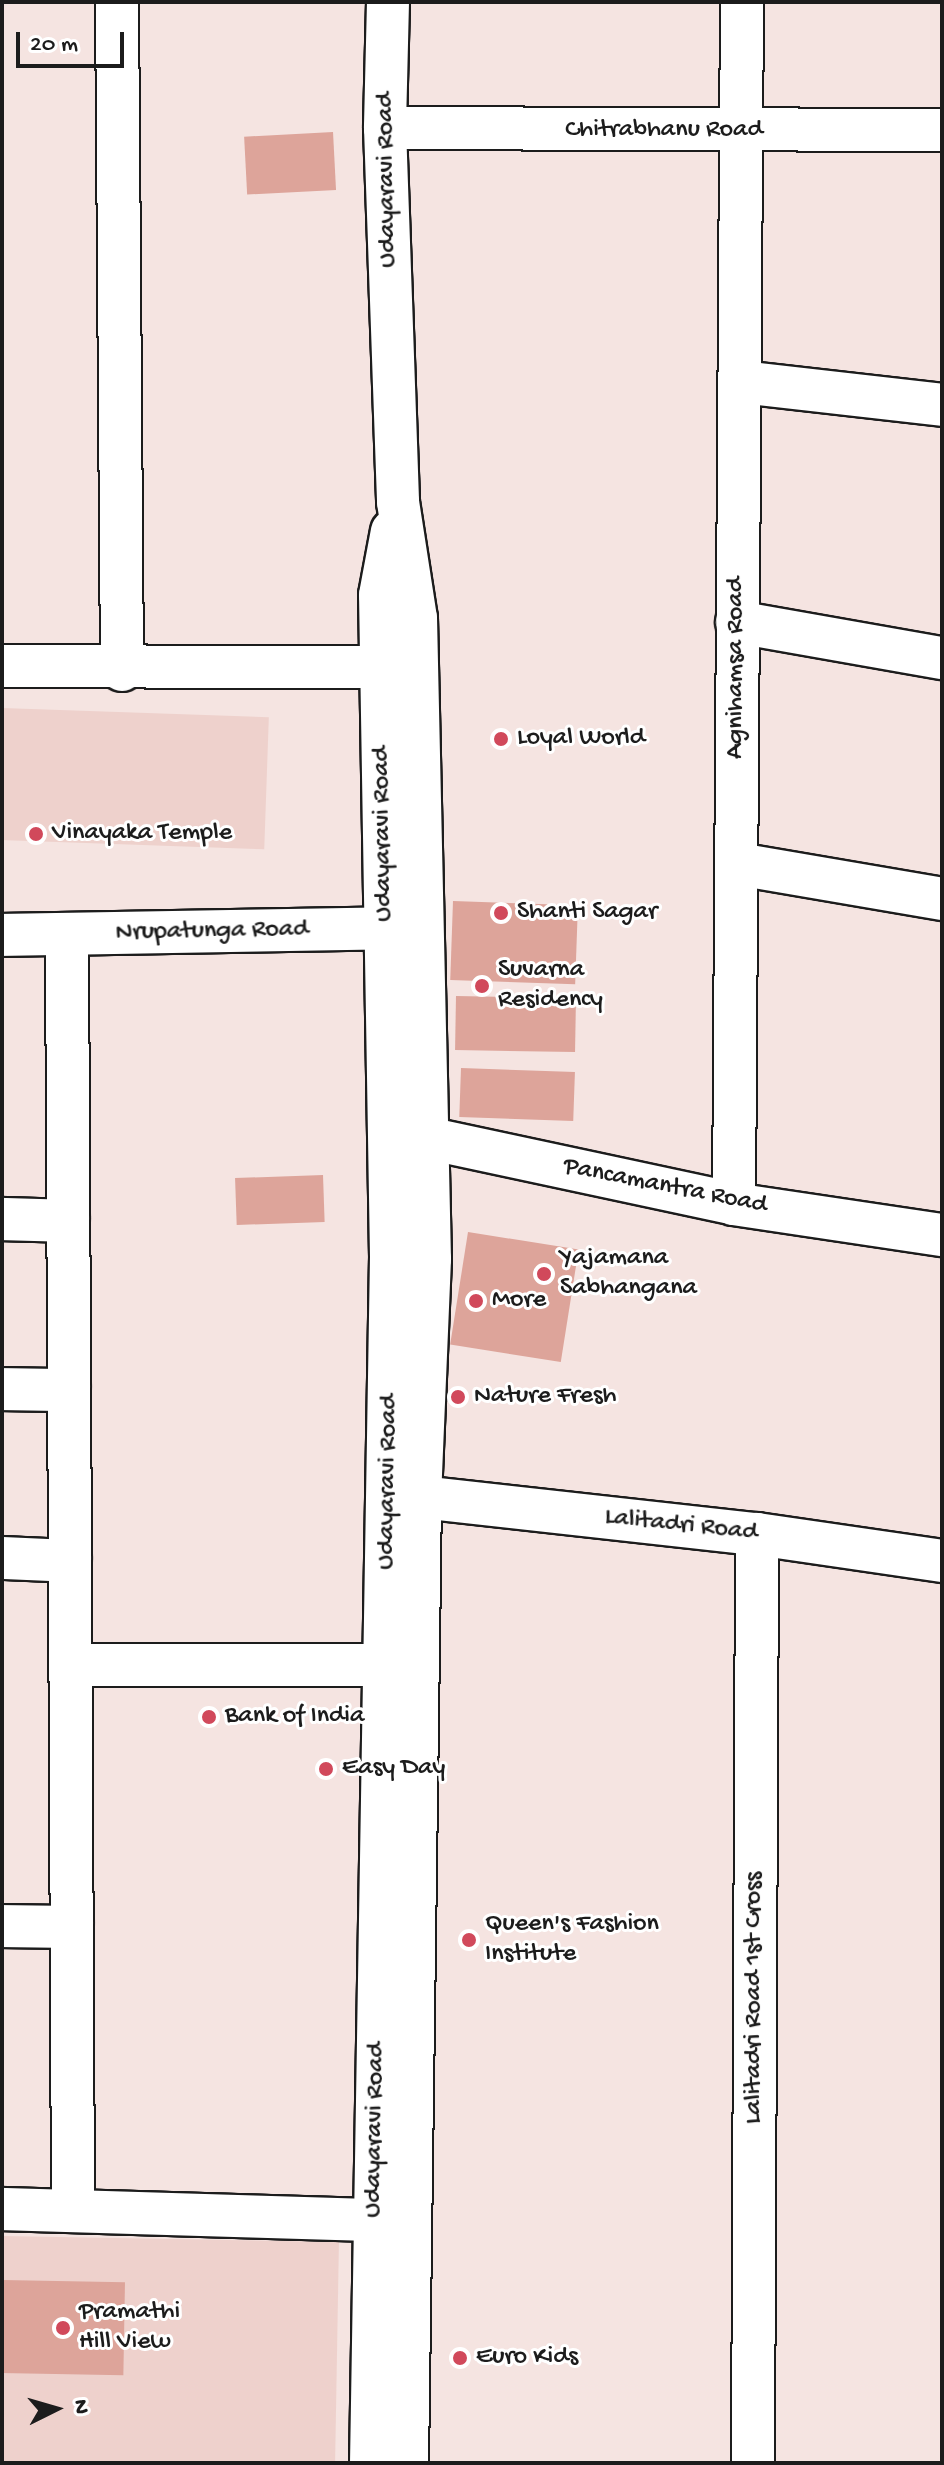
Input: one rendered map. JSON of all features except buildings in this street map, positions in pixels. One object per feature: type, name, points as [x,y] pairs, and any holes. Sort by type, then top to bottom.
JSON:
[{"type":"street","points":[[117,2],[122,670]]},
{"type":"street","name":"Udayaravi Road","points":[[371,2463],[387,1665],[408,1138],[404,928],[416,618],[398,502],[385,128],[388,2]]},
{"type":"street","name":"Agnihamsa Road","points":[[734,1204],[742,2]]},
{"type":"street","name":"Chitrabhanu Road","points":[[385,128],[741,132],[942,130]]},
{"type":"street","points":[[741,382],[942,405]]},
{"type":"street","name":"Udayaravi Road","points":[[398,502],[380,595],[381,667],[404,928]]},
{"type":"street","points":[[737,622],[942,658]]},
{"type":"street","points":[[2,666],[122,670],[381,667]]},
{"type":"street","points":[[738,864],[942,899]]},
{"type":"street","name":"Nrupatunga Road","points":[[2,935],[404,928]]},
{"type":"street","points":[[67,935],[73,2210]]},
{"type":"street","name":"Udayaravi Road","points":[[407,2463],[420,1497],[430,1259],[408,1138]]},
{"type":"street","name":"Pancamantra Road","points":[[408,1138],[734,1204],[942,1235]]},
{"type":"street","points":[[2,1219],[68,1221]]},
{"type":"street","points":[[2,1389],[69,1390]]},
{"type":"street","name":"Lalitadri Road","points":[[420,1497],[757,1534],[942,1561]]},
{"type":"street","name":"Lalitadri Road 1st Cross","points":[[753,2463],[757,1534]]},
{"type":"street","points":[[2,1558],[70,1561]]},
{"type":"street","points":[[71,1665],[387,1665]]},
{"type":"street","points":[[2,1926],[72,1927]]},
{"type":"street","points":[[2,2209],[374,2220]]},
{"type":"shaded area","points":[[2,708],[269,717],[264,849],[2,840]]},
{"type":"shaded area","points":[[2,2236],[339,2242],[335,2463],[2,2463]]},
{"type":"place","name":"Loyal World","points":[[501,739]]},
{"type":"place","name":"Vinayaka Temple","points":[[36,834]]},
{"type":"place","name":"Shanti Sagar","points":[[501,913]]},
{"type":"place","name":"Suvarna Residency","points":[[482,986]]},
{"type":"place","name":"Yajamana Sabhangana","points":[[544,1274]]},
{"type":"place","name":"More","points":[[476,1301]]},
{"type":"place","name":"Nature Fresh","points":[[458,1397]]},
{"type":"place","name":"Bank of India","points":[[209,1717]]},
{"type":"place","name":"Easy Day","points":[[326,1769]]},
{"type":"place","name":"Queen's Fashion Institute","points":[[469,1940]]},
{"type":"place","name":"Pramathi Hill View","points":[[63,2328]]},
{"type":"place","name":"Euro Kids","points":[[460,2358]]}]
